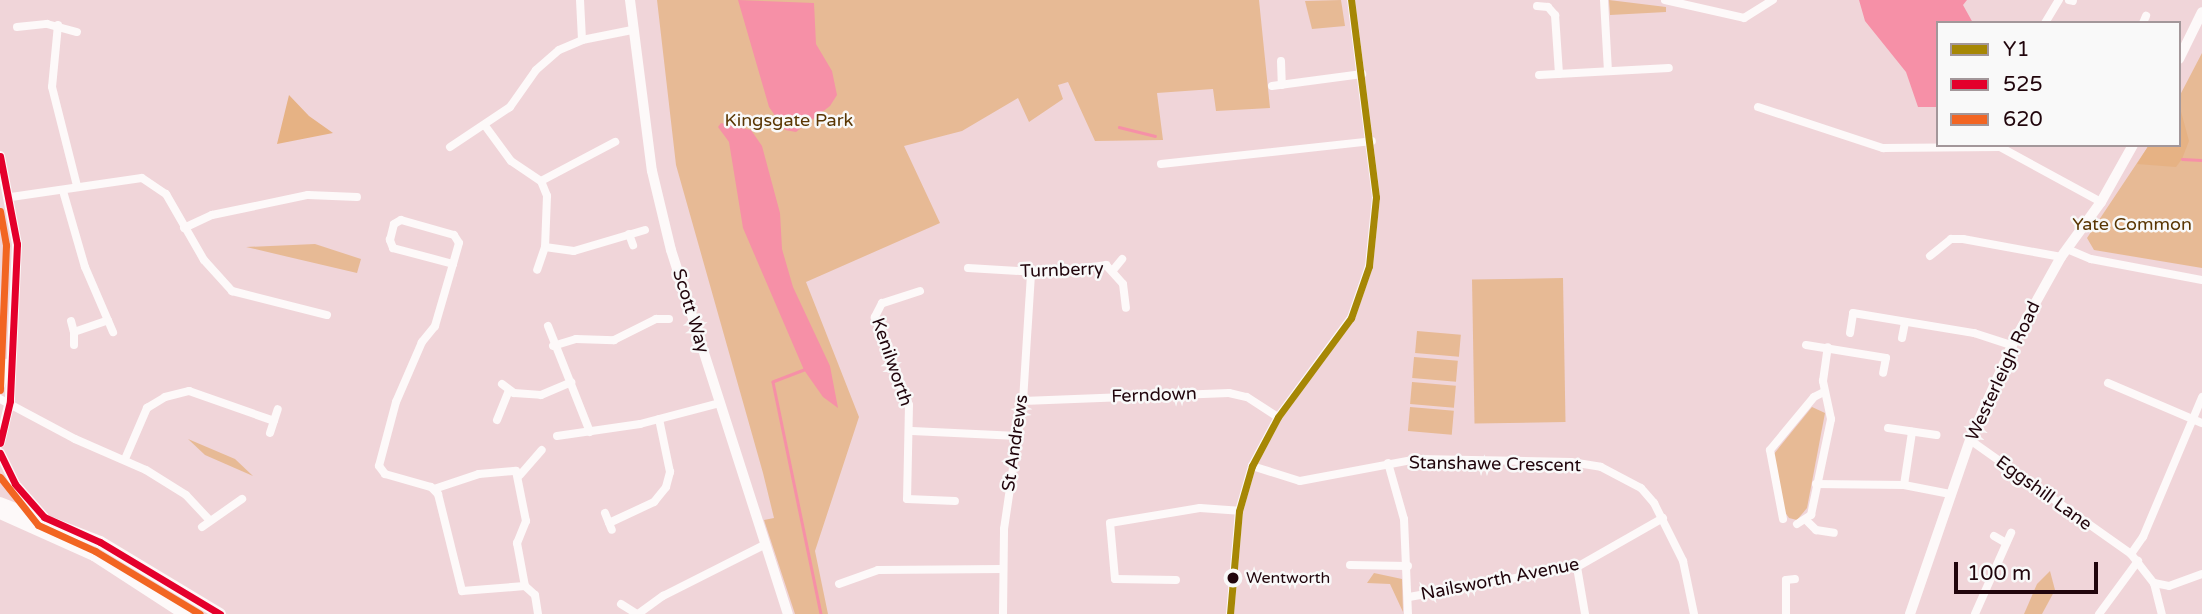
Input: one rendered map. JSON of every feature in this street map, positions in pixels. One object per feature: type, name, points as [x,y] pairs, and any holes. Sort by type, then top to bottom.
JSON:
[{"type":"main road","points":[[0,503],[44,517],[100,541],[220,614]]},
{"type":"main road","points":[[0,513],[94,555],[185,614]]},
{"type":"street","points":[[580,0],[582,40]]},
{"type":"street","name":"Scott Way","points":[[629,0],[652,171],[720,403],[788,614]]},
{"type":"street","points":[[1230,614],[1239,511],[1252,466],[1278,417],[1334,347],[1362,293],[1374,235],[1372,141],[1350,0]]},
{"type":"street","points":[[1604,0],[1608,71]]},
{"type":"street","points":[[1665,0],[1744,18],[1773,0]]},
{"type":"street","points":[[2047,21],[2059,0]]},
{"type":"street","points":[[1537,6],[1548,7],[1555,15],[1559,74]]},
{"type":"street","points":[[2181,55],[2202,12]]},
{"type":"street","points":[[58,25],[52,87],[77,186]]},
{"type":"street","points":[[17,27],[58,25],[77,32]]},
{"type":"street","points":[[450,147],[485,127],[510,107],[536,70],[559,50],[582,40],[632,30]]},
{"type":"street","points":[[1280,61],[1282,85]]},
{"type":"street","points":[[1539,75],[1669,68]]},
{"type":"street","points":[[1272,86],[1362,74]]},
{"type":"street","points":[[1758,107],[1884,148],[2000,147],[2101,202]]},
{"type":"street","points":[[485,127],[511,161],[541,181],[549,206],[545,247],[537,270]]},
{"type":"street","points":[[1161,164],[1372,141]]},
{"type":"street","points":[[541,181],[615,142]]},
{"type":"street","name":"Westerleigh Road","points":[[1910,614],[1970,440],[2012,345],[2064,253],[2101,202],[2132,147]]},
{"type":"street","points":[[0,156],[11,197],[16,244],[10,352],[0,443]]},
{"type":"street","points":[[11,197],[142,178],[166,194],[184,228],[221,282],[232,291],[327,315]]},
{"type":"street","points":[[63,191],[85,267],[113,332]]},
{"type":"street","points":[[184,228],[212,215],[308,195],[357,197]]},
{"type":"street","points":[[453,264],[393,248],[390,240],[394,224],[401,220],[454,235],[458,243],[453,264],[435,326],[422,342],[396,402],[379,466],[385,474],[434,489],[479,474],[510,469],[520,475]]},
{"type":"street","points":[[545,247],[574,251],[645,230]]},
{"type":"street","points":[[629,234],[633,245]]},
{"type":"street","points":[[1930,256],[1951,239],[1963,239],[2064,253],[2202,280]]},
{"type":"street","points":[[1114,269],[1122,259]]},
{"type":"street","name":"Turnberry","points":[[968,268],[1031,273],[1106,265],[1114,269],[1123,284],[1126,308]]},
{"type":"street","name":"St Andrews","points":[[1003,614],[1004,529],[1023,401],[1031,273]]},
{"type":"street","name":"Kenilworth","points":[[920,291],[882,303],[874,317],[906,393],[912,431],[907,499],[955,501]]},
{"type":"street","points":[[1850,333],[1853,313],[1974,333],[2012,345]]},
{"type":"street","points":[[554,346],[576,339],[614,340],[645,323],[669,319]]},
{"type":"street","points":[[74,332],[108,320]]},
{"type":"street","points":[[72,321],[74,345]]},
{"type":"street","points":[[1902,338],[1905,322]]},
{"type":"street","points":[[548,326],[590,432]]},
{"type":"street","points":[[1806,345],[1886,358],[1883,373]]},
{"type":"street","points":[[1807,521],[1831,418],[1823,381],[1828,347]]},
{"type":"street","points":[[0,385],[10,352]]},
{"type":"street","points":[[502,384],[509,391],[541,395],[572,382]]},
{"type":"street","points":[[2108,383],[2198,421]]},
{"type":"street","points":[[125,458],[147,408],[165,397],[189,391],[274,421]]},
{"type":"street","points":[[497,420],[509,391]]},
{"type":"street","points":[[1783,519],[1770,450],[1814,397],[1824,392]]},
{"type":"street","name":"Ferndown","points":[[1023,401],[1229,393],[1247,397],[1278,417]]},
{"type":"street","points":[[2131,554],[2143,537],[2198,421],[2202,397]]},
{"type":"street","points":[[5,400],[75,439],[125,458],[186,495],[210,521]]},
{"type":"street","points":[[557,436],[659,419],[720,403]]},
{"type":"street","points":[[270,433],[278,409]]},
{"type":"street","points":[[605,513],[611,527],[654,502],[666,487],[670,465],[659,419]]},
{"type":"street","points":[[1888,428],[1936,435]]},
{"type":"street","points":[[912,431],[1018,436]]},
{"type":"street","points":[[1904,485],[1912,432]]},
{"type":"street","name":"Eggshill Lane","points":[[1970,440],[2131,554],[2154,583],[2162,614]]},
{"type":"street","points":[[538,614],[535,595],[525,586],[517,543],[526,521],[520,475],[542,450]]},
{"type":"street","points":[[0,453],[15,484],[44,517]]},
{"type":"street","name":"Stanshawe Crescent","points":[[1252,466],[1300,481],[1418,459],[1601,467],[1642,488],[1663,518],[1683,561],[1694,614]]},
{"type":"street","points":[[1388,464],[1404,519],[1408,614]]},
{"type":"street","points":[[1816,484],[1904,485],[1950,494]]},
{"type":"street","points":[[434,489],[459,588],[470,594],[525,586]]},
{"type":"street","points":[[202,527],[242,499]]},
{"type":"street","points":[[1176,580],[1115,579],[1110,523],[1200,508],[1239,511]]},
{"type":"street","name":"Nailsworth Avenue","points":[[1409,597],[1577,567],[1663,518]]},
{"type":"street","points":[[1797,524],[1807,521]]},
{"type":"street","points":[[1807,521],[1816,530],[1834,533]]},
{"type":"street","points":[[1975,614],[2011,533]]},
{"type":"street","points":[[1994,536],[2006,543]]},
{"type":"street","points":[[621,604],[637,614],[663,596],[764,545]]},
{"type":"street","points":[[2099,614],[2138,561]]},
{"type":"street","points":[[1350,565],[1408,566]]},
{"type":"street","points":[[1577,567],[1585,614]]},
{"type":"street","points":[[839,584],[878,570],[1003,569]]},
{"type":"street","points":[[2154,583],[2169,586],[2202,574]]},
{"type":"street","points":[[1786,614],[1786,580],[1795,579]]},
{"type":"green space","name":"Kingsgate Park","points":[[657,0],[1259,0],[1270,108],[1216,111],[1213,89],[1157,93],[1163,140],[1095,141],[1068,82],[1058,85],[1063,99],[1029,122],[1018,98],[962,131],[904,146],[940,223],[806,282],[859,417],[815,551],[828,614],[795,614],[764,520],[774,518],[763,473],[676,165]]},
{"type":"green space","points":[[1341,0],[1345,26],[1312,29],[1305,1]]},
{"type":"green space","points":[[1609,0],[1666,7],[1666,12],[1610,15]]},
{"type":"green space","name":"Yate Common","points":[[2202,53],[2202,268],[2094,250],[2087,238],[2148,147],[2181,147],[2181,93]]},
{"type":"green space","points":[[315,244],[361,259],[357,273],[246,247]]},
{"type":"green space","points":[[1563,278],[1566,422],[1475,424],[1472,280]]},
{"type":"green space","points":[[1417,331],[1461,335],[1459,357],[1415,353]]},
{"type":"green space","points":[[1414,357],[1458,361],[1456,382],[1412,378]]},
{"type":"green space","points":[[1412,382],[1456,386],[1454,408],[1410,404]]},
{"type":"green space","points":[[1410,407],[1454,411],[1452,435],[1408,431]]},
{"type":"green space","points":[[1812,407],[1825,413],[1807,508],[1797,520],[1789,518],[1784,511],[1773,455]]},
{"type":"green space","points":[[188,439],[235,459],[253,476],[205,455]]},
{"type":"green space","points":[[2050,571],[2055,590],[2042,614],[2024,614],[2037,584]]},
{"type":"green space","points":[[1374,573],[1402,579],[1403,612],[1390,584],[1367,583]]},
{"type":"shaded area","points":[[738,0],[814,3],[816,44],[832,71],[837,95],[830,106],[796,132],[785,130],[769,107]]},
{"type":"shaded area","points":[[1859,0],[1967,0],[1963,5],[1972,21],[1936,21],[1936,107],[1918,107],[1906,72],[1865,21]]},
{"type":"shaded area","points":[[289,95],[309,116],[333,133],[277,144]]},
{"type":"shaded area","points":[[2181,111],[2189,141],[2176,167],[2137,164],[2148,147],[2181,147]]},
{"type":"shaded area","points":[[721,123],[751,130],[762,146],[780,213],[782,249],[793,287],[830,366],[838,408],[823,397],[804,370],[743,228],[729,142],[718,127]]},
{"type":"waterway","points":[[1119,127],[1155,136]]},
{"type":"waterway","points":[[2182,159],[2202,160]]},
{"type":"waterway","points":[[804,370],[773,382],[821,614]]},
{"type":"transit line","name":"Y1","points":[[1230,614],[1239,511],[1252,466],[1278,417],[1351,318],[1369,266],[1376,197],[1351,0]]},
{"type":"transit line","name":"525","points":[[0,156],[17,244],[10,401],[0,443]]},
{"type":"transit line","name":"620","points":[[0,211],[6,245],[0,390]]},
{"type":"transit line","name":"525","points":[[0,453],[15,484],[44,517],[100,542],[220,614]]},
{"type":"transit line","name":"620","points":[[0,477],[38,525],[95,551],[200,614]]},
{"type":"place","name":"Wentworth","points":[[1233,578]]}]
